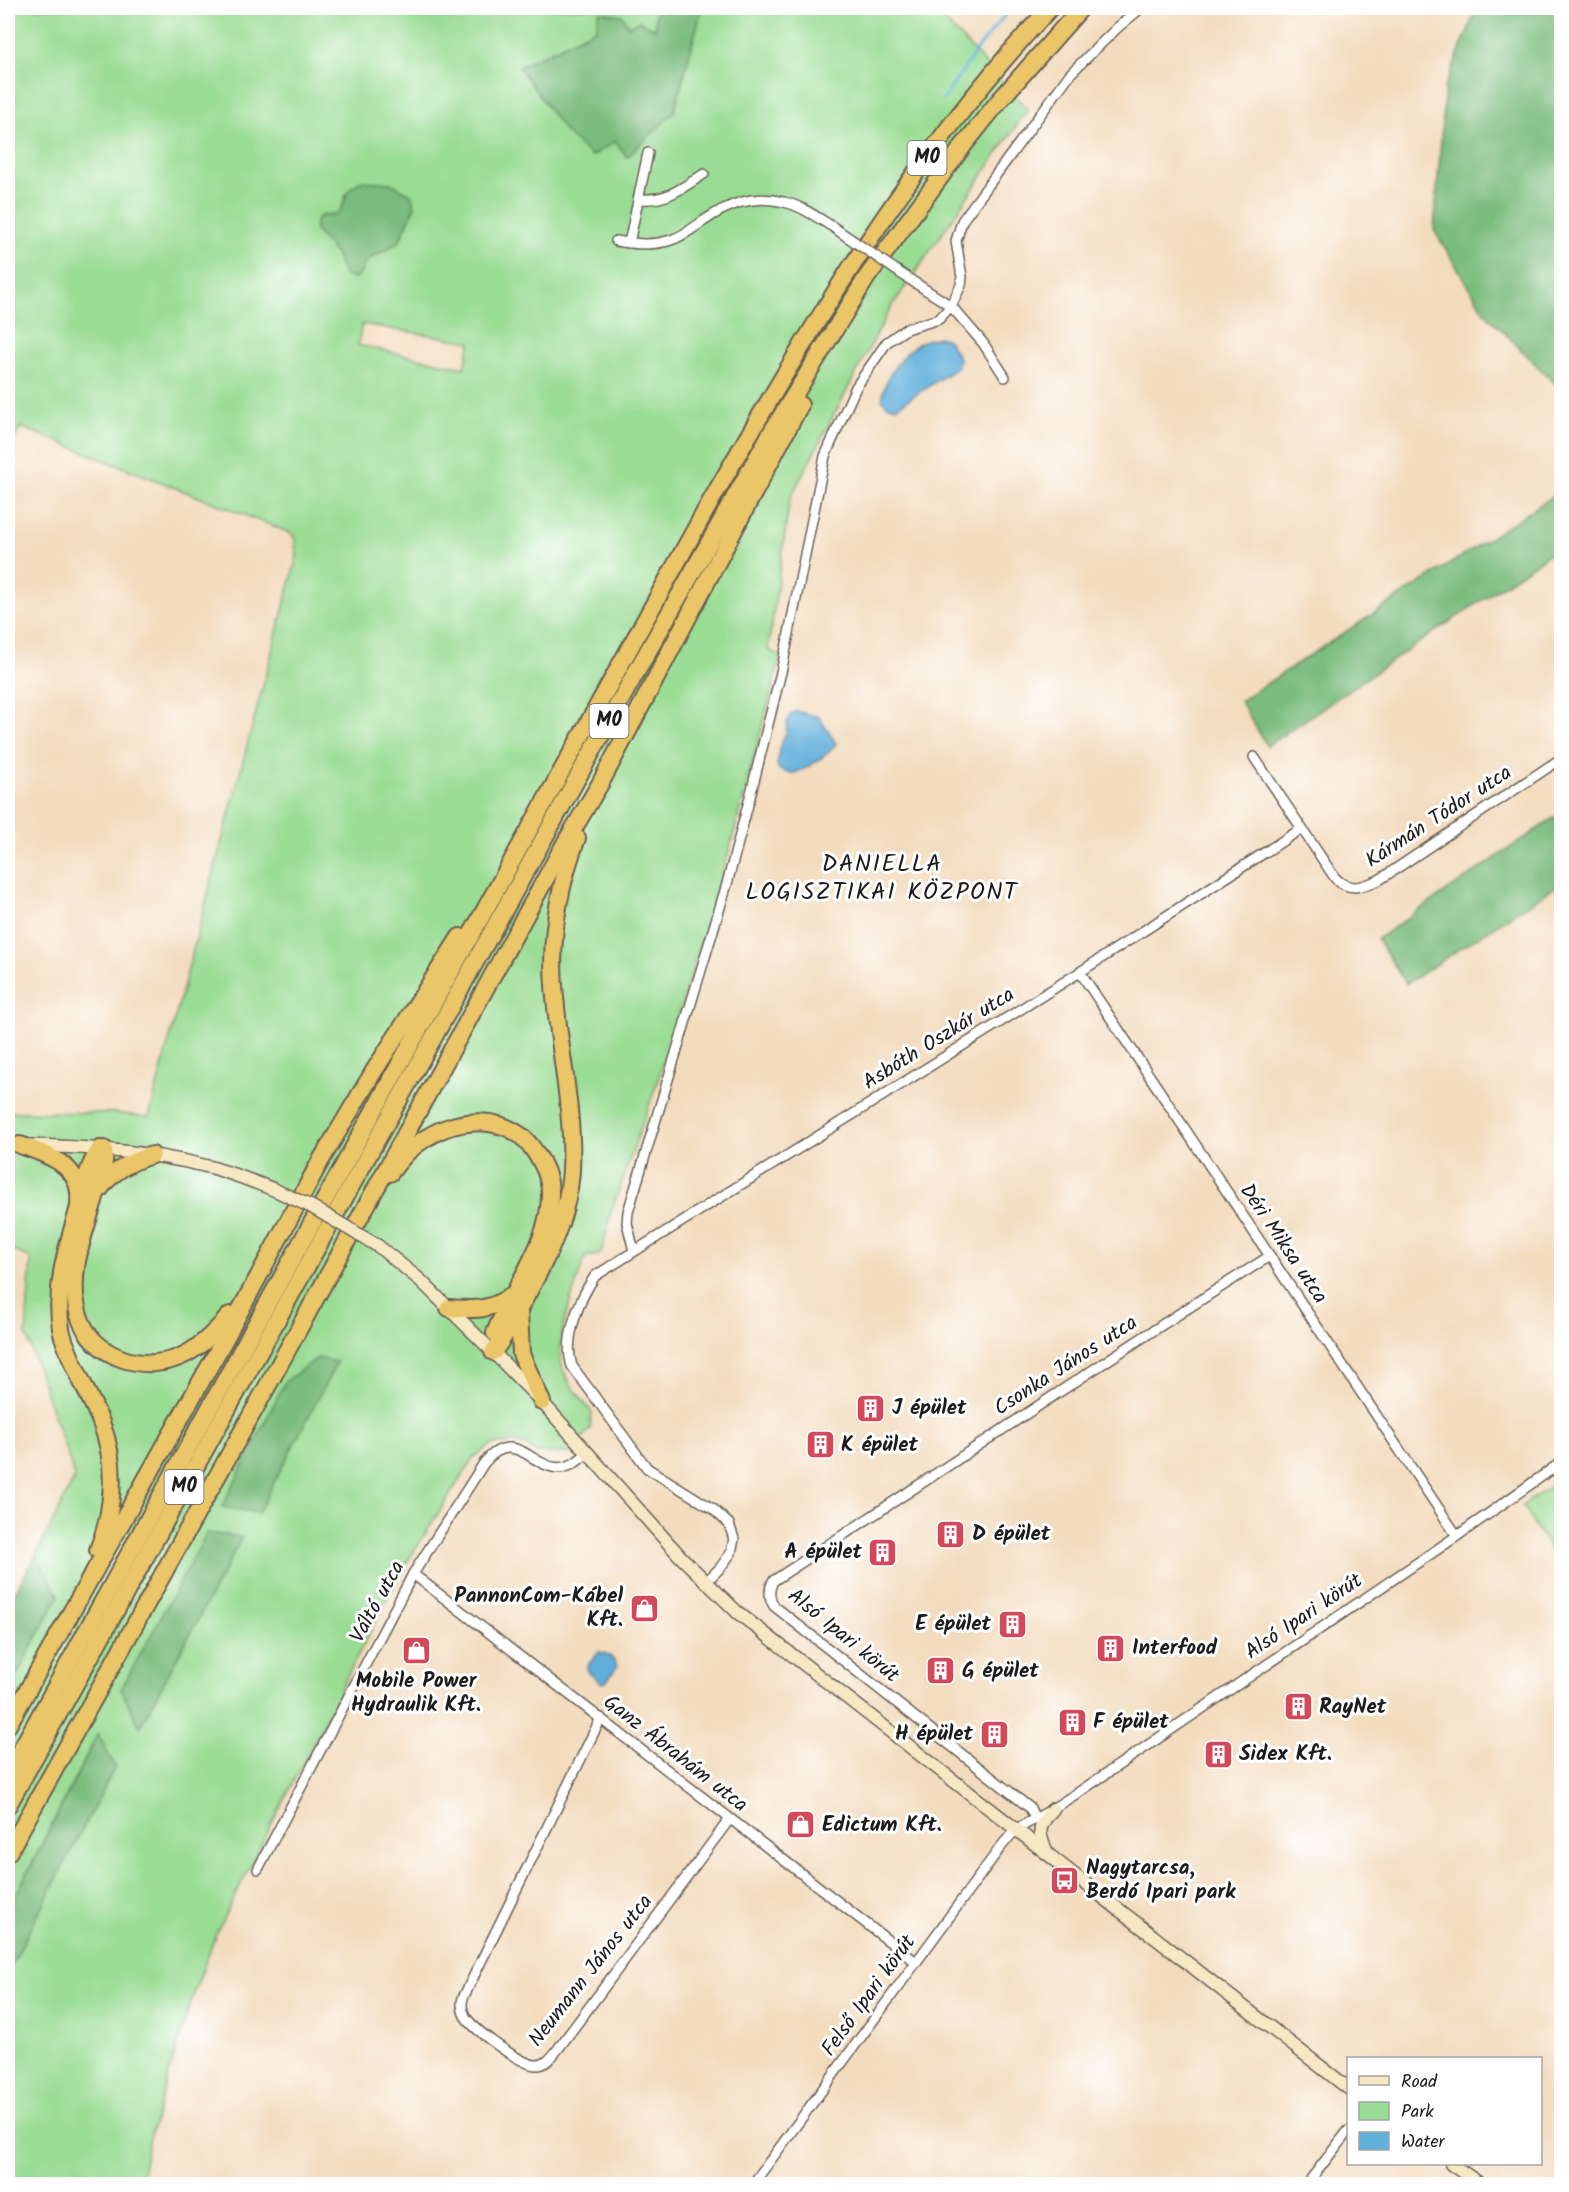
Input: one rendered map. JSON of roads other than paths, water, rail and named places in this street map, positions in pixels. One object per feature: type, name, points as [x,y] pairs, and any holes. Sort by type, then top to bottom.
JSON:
[{"type":"highway","name":"M0","points":[[8,1773],[712,499],[834,292],[862,248],[944,135],[987,79],[1050,8]]},
{"type":"highway","name":"M0","points":[[8,1805],[771,433],[867,277],[999,101],[1081,8]]},
{"type":"highway","points":[[8,1853],[558,855],[600,784],[792,421],[848,322],[867,277]]},
{"type":"highway","points":[[542,1402],[522,1354],[516,1301],[557,1232],[565,1210],[569,1188],[571,1125],[556,1011],[553,940],[564,875],[600,784]]},
{"type":"highway","points":[[8,1725],[227,1335],[321,1160],[374,1071],[461,936],[494,894]]},
{"type":"highway","points":[[366,1204],[393,1168],[410,1150],[424,1138],[452,1125],[476,1121],[492,1123],[521,1135],[534,1149],[548,1178],[549,1211],[503,1339],[493,1352]]},
{"type":"highway","points":[[14,1145],[54,1157],[64,1165],[72,1173],[78,1189],[79,1209]]},
{"type":"highway","points":[[102,1149],[104,1166],[77,1264],[75,1283],[76,1304],[80,1318],[94,1341],[107,1352],[132,1362],[153,1363],[167,1362],[185,1355],[219,1328],[264,1264]]},
{"type":"highway","points":[[79,1598],[102,1540],[109,1515],[112,1473],[102,1426],[68,1348],[60,1317],[60,1284],[67,1248],[94,1157],[102,1149]]},
{"type":"highway","points":[[96,1195],[120,1169],[138,1159],[152,1155]]},
{"type":"highway","points":[[449,1308],[486,1309],[516,1301]]},
{"type":"main road","points":[[14,1145],[102,1149],[152,1155],[212,1167],[275,1190],[312,1207],[378,1246],[420,1280],[493,1352],[542,1402],[706,1582],[737,1612],[1347,2087]]},
{"type":"main road","points":[[1048,1856],[1040,1832],[1042,1823],[1053,1809]]},
{"type":"main road","points":[[1454,2165],[1480,2184]]},
{"type":"street","points":[[634,1251],[627,1223],[628,1212],[727,884],[750,797],[782,668],[825,456],[855,387],[887,342],[906,329],[939,319],[951,306],[961,285],[962,277],[956,241],[962,221],[1070,74],[1116,28],[1141,8]]},
{"type":"street","points":[[629,243],[648,153]]},
{"type":"street","points":[[639,199],[661,199],[704,174]]},
{"type":"street","points":[[616,241],[647,244],[669,241],[737,202],[759,198],[790,204],[833,227],[951,306],[983,343],[1005,377]]},
{"type":"street","name":"Kármán Tódor utca","points":[[1254,757],[1335,878],[1347,887],[1361,887],[1379,880],[1562,758]]},
{"type":"street","name":"Asbóth Oszkár utca","points":[[706,1582],[731,1554],[734,1539],[729,1524],[713,1509],[647,1468],[572,1366],[568,1351],[572,1329],[588,1286],[595,1276],[1080,972],[1301,829]]},
{"type":"street","name":"Déri Miksa utca","points":[[1080,972],[1457,1536]]},
{"type":"street","name":"Csonka János utca","points":[[769,1592],[773,1581],[1270,1256]]},
{"type":"street","name":"Váltó utca","points":[[258,1869],[413,1574],[492,1453],[500,1449],[515,1447],[539,1462],[554,1467],[563,1467],[572,1465],[588,1453]]},
{"type":"street","name":"Alsó Ipari körút","points":[[1015,1830],[1053,1809],[1457,1536],[1562,1462]]},
{"type":"street","name":"Ganz Ábrahám utca","points":[[413,1574],[916,1962]]},
{"type":"street","name":"Alsó Ipari körút","points":[[769,1592],[774,1606],[1030,1808],[1035,1819]]},
{"type":"street","name":"Neumann János utca","points":[[601,1718],[463,1998],[463,2012],[475,2027],[523,2062],[538,2065],[546,2062],[729,1820]]},
{"type":"street","name":"Felső Ipari körút","points":[[753,2184],[1015,1830]]},
{"type":"street","points":[[1308,2183],[1347,2132]]},
{"type":"water","points":[[939,337],[948,340],[959,358],[958,367],[897,407],[887,405],[882,399],[883,391],[901,359],[923,341]]},
{"type":"water","points":[[796,711],[819,717],[836,743],[824,756],[810,765],[798,772],[789,773],[779,769],[777,765],[787,723],[790,715]]},
{"type":"water","points":[[599,1652],[610,1657],[617,1667],[606,1682],[602,1683],[588,1672],[587,1666]]},
{"type":"waterway","points":[[943,100],[978,48],[1011,8]]},
{"type":"place","name":"J épület","points":[[871,1408]]},
{"type":"place","name":"K épület","points":[[820,1445]]},
{"type":"place","name":"D épület","points":[[951,1534]]},
{"type":"place","name":"A épület","points":[[883,1552]]},
{"type":"place","name":"PannonCom-Kábel Kft.","points":[[644,1608]]},
{"type":"place","name":"E épület","points":[[1012,1624]]},
{"type":"place","name":"Interfood","points":[[1111,1648]]},
{"type":"place","name":"Mobile Power Hydraulik Kft.","points":[[416,1650]]},
{"type":"place","name":"G épület","points":[[941,1671]]},
{"type":"place","name":"RayNet","points":[[1298,1707]]},
{"type":"place","name":"F épület","points":[[1072,1722]]},
{"type":"place","name":"H épület","points":[[994,1734]]},
{"type":"place","name":"Sidex Kft.","points":[[1218,1754]]},
{"type":"place","name":"Edictum Kft.","points":[[801,1825]]},
{"type":"place","name":"Nagytarcsa, Berdó Ipari park","points":[[1065,1880]]},
{"type":"district","name":"DANIELLA LOGISZTIKAI KÖZPONT","points":[[882,878]]}]
